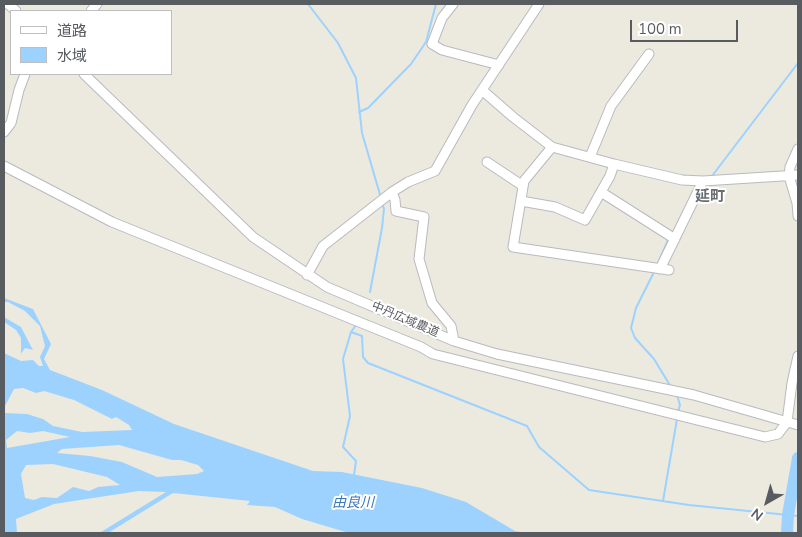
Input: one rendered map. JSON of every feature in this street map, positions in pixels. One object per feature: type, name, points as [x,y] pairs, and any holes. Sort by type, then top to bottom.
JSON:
[{"type":"street","points":[[453,4],[442,18],[432,44],[442,50],[498,65]]},
{"type":"street","points":[[307,275],[323,246],[373,206],[408,182],[435,172],[455,131],[539,4]]},
{"type":"street","points":[[590,157],[611,106],[649,54]]},
{"type":"street","points":[[4,132],[11,123],[19,90],[26,75]]},
{"type":"street","name":"中丹広域農道","points":[[85,75],[254,237],[307,275],[340,293],[454,341],[506,357],[694,395],[792,423]]},
{"type":"street","points":[[482,90],[512,117],[552,147],[614,164],[682,180],[703,182],[793,175]]},
{"type":"street","points":[[552,147],[524,181],[513,247],[665,270],[675,239],[703,182]]},
{"type":"street","points":[[798,149],[790,167],[793,175],[798,216]]},
{"type":"street","points":[[487,162],[524,186]]},
{"type":"street","points":[[521,201],[555,207],[585,220],[614,164]]},
{"type":"street","points":[[4,166],[112,222],[421,347],[433,354],[765,437],[778,434],[792,423],[792,383],[798,356]]},
{"type":"street","points":[[601,192],[675,239]]},
{"type":"street","points":[[389,195],[395,200],[396,211],[424,217],[419,259],[432,303],[451,326],[454,341]]},
{"type":"water","name":"由良川","points":[[4,298],[33,309],[51,344],[44,359],[50,370],[102,390],[174,424],[313,471],[342,472],[422,488],[466,502],[515,531],[528,533],[349,533],[302,519],[275,507],[247,505],[250,501],[173,493],[108,533],[83,533],[101,532],[166,492],[139,491],[54,504],[16,519],[17,533],[4,533],[4,413],[27,414],[43,419],[53,426],[82,432],[132,430],[129,425],[116,417],[112,419],[74,400],[44,391],[36,393],[23,388],[14,389],[4,408],[4,353],[21,361],[33,360],[39,366],[43,366],[40,357],[45,346],[40,326],[25,311],[8,302],[4,302]],"holes":[[[17,431],[30,433],[43,431],[70,437],[7,448],[6,440]],[[119,445],[172,460],[181,460],[198,465],[204,471],[197,474],[157,477],[122,462],[90,456],[57,453],[62,449]],[[53,464],[107,477],[120,485],[98,487],[89,491],[73,487],[57,498],[42,497],[34,500],[25,498],[21,474],[26,465]]]},
{"type":"water","points":[[4,317],[21,327],[33,350],[25,348],[21,354],[21,338],[16,330],[4,322]]},
{"type":"waterway","points":[[308,4],[338,43],[356,78],[362,133],[381,198]]},
{"type":"waterway","points":[[359,112],[368,108],[411,64],[426,42],[436,4]]},
{"type":"waterway","points":[[712,176],[798,63]]},
{"type":"waterway","points":[[370,292],[382,228],[384,209],[382,203]]},
{"type":"waterway","points":[[658,263],[669,238]]},
{"type":"waterway","points":[[654,272],[636,308],[631,328],[635,338],[654,359],[671,387]]},
{"type":"waterway","points":[[354,475],[356,461],[343,447],[350,416],[343,359],[351,332],[356,325]]},
{"type":"waterway","points":[[351,332],[362,336],[363,357],[368,363],[527,426],[539,447],[589,490],[689,505],[798,516]]},
{"type":"waterway","points":[[677,395],[680,405],[678,412]]},
{"type":"waterway","points":[[663,501],[677,419]]},
{"type":"waterway","points":[[787,533],[788,515],[798,458]]},
{"type":"district","name":"延町","points":[[710,197]]}]
